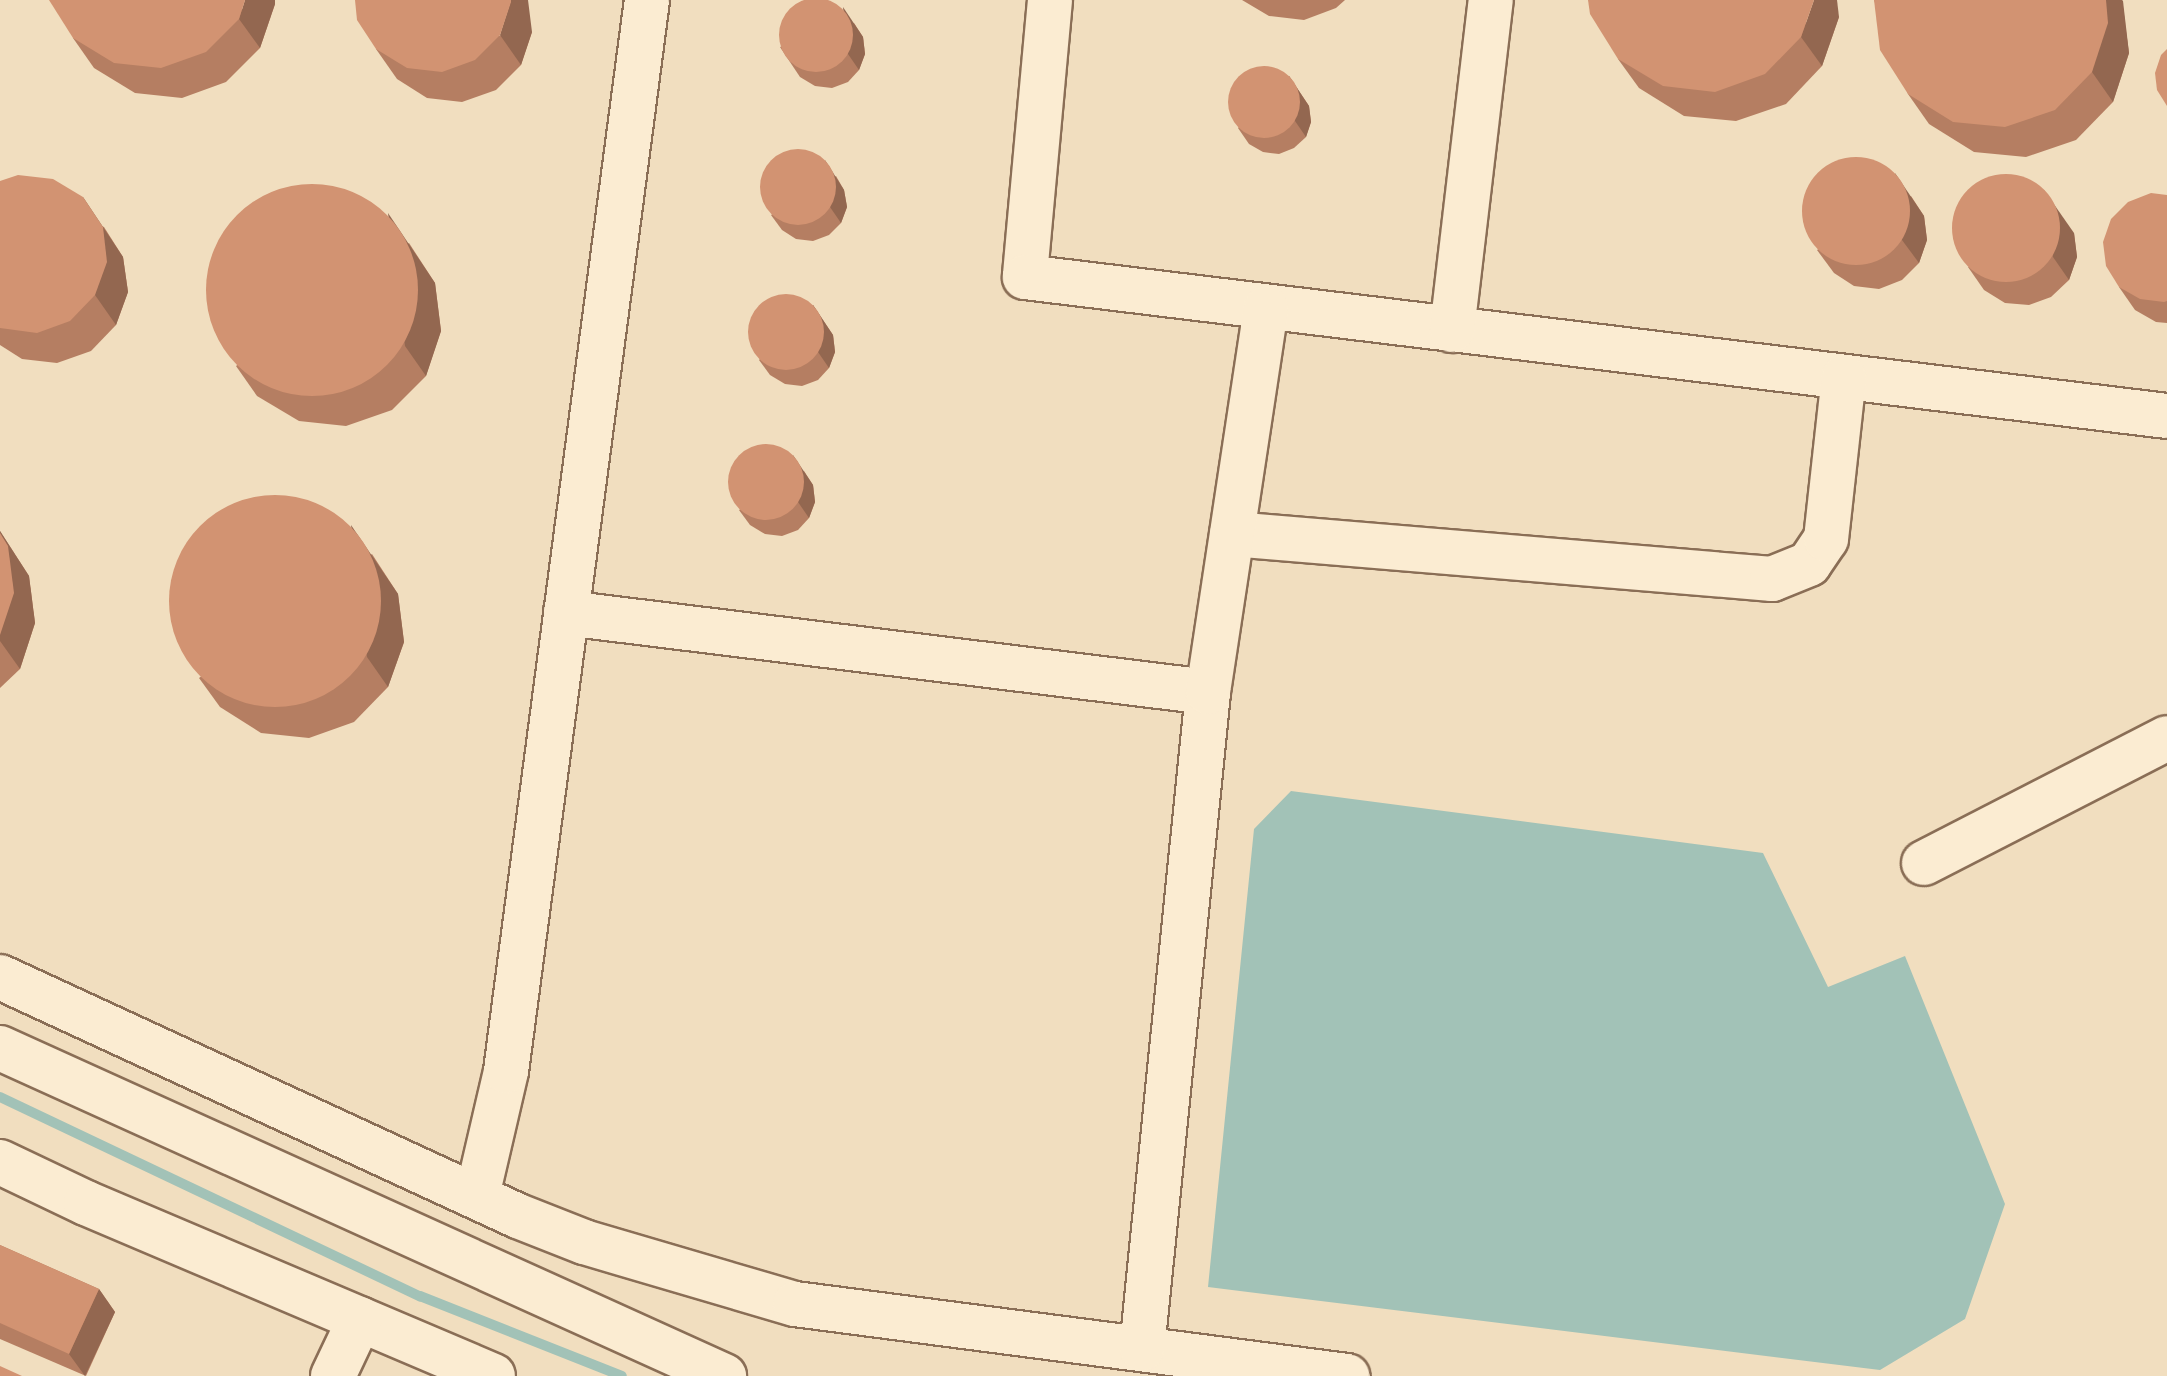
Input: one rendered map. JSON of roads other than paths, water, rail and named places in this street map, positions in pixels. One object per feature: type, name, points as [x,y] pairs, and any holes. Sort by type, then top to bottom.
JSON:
[{"type":"lane","points":[[477,1196],[506,1071],[647,0]]},
{"type":"lane","points":[[1050,0],[1025,277],[2167,416]]},
{"type":"lane","points":[[1452,330],[1491,0]]},
{"type":"lane","points":[[1142,1349],[1208,692],[1266,308]]},
{"type":"lane","points":[[1232,534],[1772,579],[1809,564],[1826,539],[1844,377]]},
{"type":"lane","points":[[566,613],[1208,692]]},
{"type":"lane","points":[[1924,863],[2167,738]]},
{"type":"lane","points":[[0,977],[584,1242],[795,1304],[1347,1376]]},
{"type":"lane","points":[[0,1048],[724,1376]]},
{"type":"lane","points":[[0,1162],[86,1203],[493,1376]]},
{"type":"lane","points":[[333,1376],[360,1319]]},
{"type":"water","points":[[1291,791],[1763,853],[1828,987],[1905,956],[2005,1204],[1965,1319],[1880,1370],[1208,1287],[1254,829]]},
{"type":"waterway","points":[[0,1097],[420,1296],[622,1376]]}]
